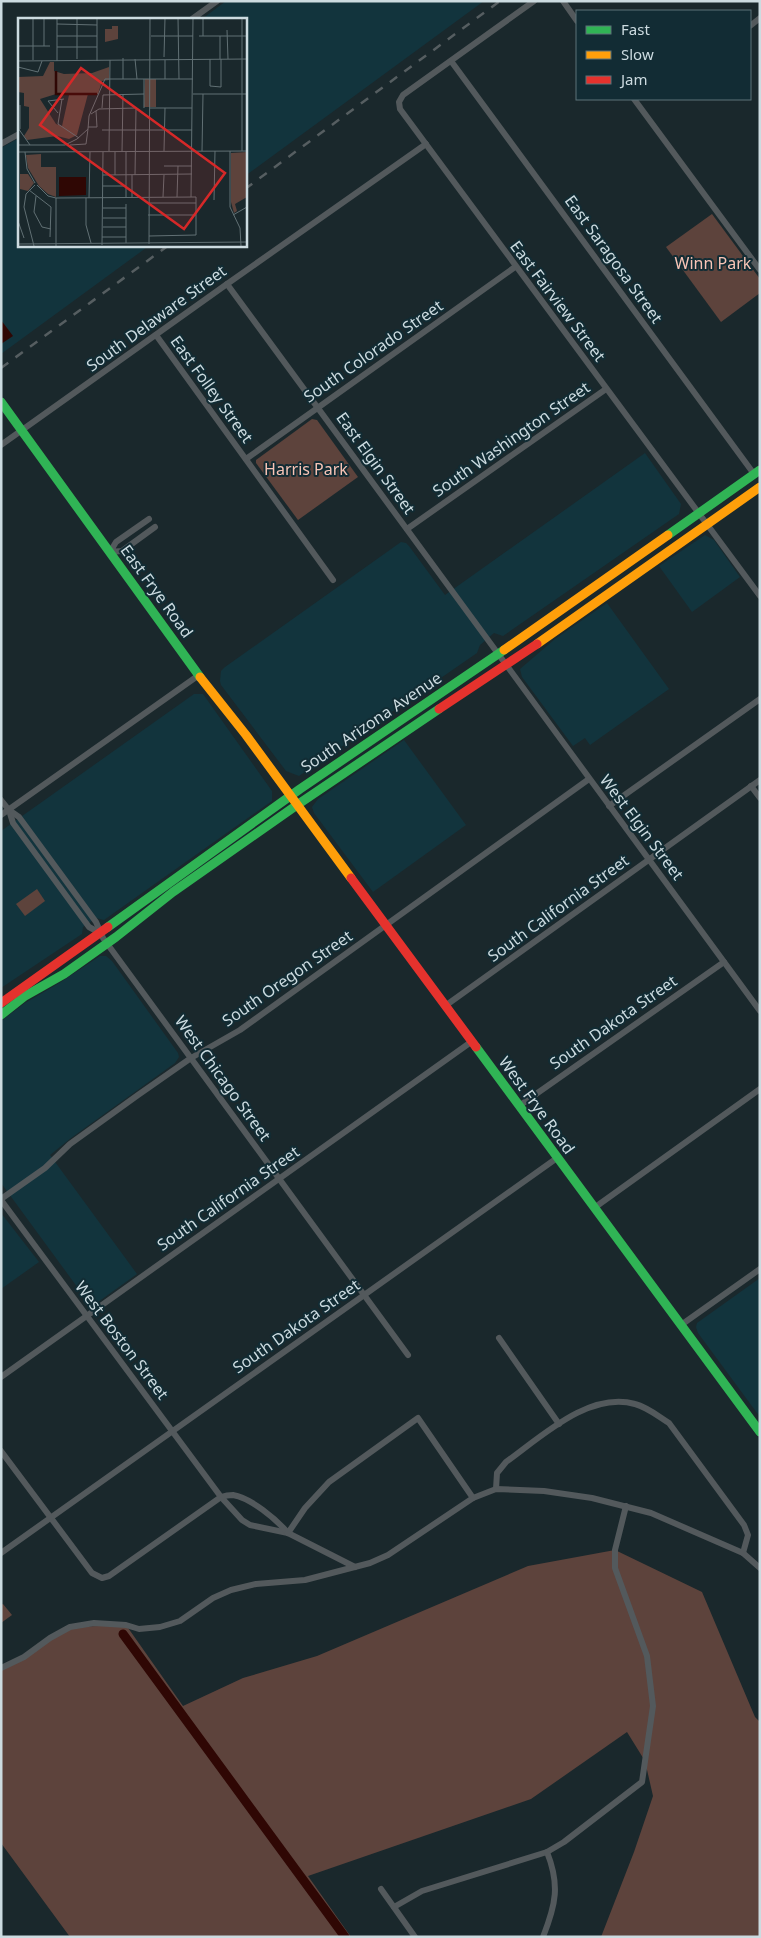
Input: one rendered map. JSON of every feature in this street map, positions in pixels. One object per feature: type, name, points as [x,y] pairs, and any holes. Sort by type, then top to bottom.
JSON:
[{"type":"main road","name":"East Frye Road","points":[[1,402],[290,796]]},
{"type":"main road","name":"South Arizona Avenue","points":[[1,1015],[25,996],[64,974],[126,915],[246,842],[359,764],[757,472]]},
{"type":"main road","name":"South Arizona Avenue","points":[[1,1003],[104,938],[132,925],[171,889],[240,832],[290,796],[351,754],[502,660],[760,487]]},
{"type":"main road","points":[[351,754],[359,764]]},
{"type":"main road","points":[[325,772],[332,782]]},
{"type":"main road","name":"West Frye Road","points":[[290,796],[760,1432]]},
{"type":"main road","points":[[240,832],[246,842]]},
{"type":"main road","points":[[126,915],[132,925]]},
{"type":"street","points":[[193,18],[217,1]]},
{"type":"street","points":[[451,61],[534,1]]},
{"type":"street","points":[[563,1],[576,20]]},
{"type":"street","name":"East Fairview Street","points":[[451,61],[403,96],[399,102],[400,110],[760,596]]},
{"type":"street","name":"East Saragosa Street","points":[[451,61],[757,472]]},
{"type":"street","points":[[635,100],[760,270]]},
{"type":"street","points":[[1,144],[18,135]]},
{"type":"street","name":"South Delaware Street","points":[[1,445],[426,144]]},
{"type":"street","name":"South Colorado Street","points":[[246,459],[515,267]]},
{"type":"street","name":"East Elgin Street","points":[[227,284],[319,407],[502,660]]},
{"type":"street","name":"East Folley Street","points":[[156,336],[333,580]]},
{"type":"street","name":"South Washington Street","points":[[407,529],[606,388]]},
{"type":"street","points":[[110,552],[116,542],[149,519]]},
{"type":"street","points":[[110,552],[122,551],[155,527]]},
{"type":"street","name":"West Elgin Street","points":[[502,660],[760,1011]]},
{"type":"street","points":[[1,815],[200,675]]},
{"type":"street","points":[[609,806],[760,699]]},
{"type":"street","name":"South Oregon Street","points":[[1,1199],[44,1168],[85,1133],[191,1058],[240,1030],[589,779]]},
{"type":"street","name":"South California Street","points":[[445,1006],[760,780]]},
{"type":"street","points":[[751,786],[760,798]]},
{"type":"street","name":"West Chicago Street","points":[[1,800],[9,810],[20,818],[96,922],[104,938],[408,1355]]},
{"type":"street","name":"South Dakota Street","points":[[518,1106],[724,962]]},
{"type":"street","name":"South California Street","points":[[1,1376],[472,1042]]},
{"type":"street","points":[[594,1208],[760,1089]]},
{"type":"street","name":"South Dakota Street","points":[[1,1553],[557,1158]]},
{"type":"street","name":"West Boston Street","points":[[1,1199],[221,1497],[242,1520],[250,1525],[288,1532],[355,1567]]},
{"type":"street","points":[[681,1325],[760,1269]]},
{"type":"street","points":[[499,1338],[559,1424]]},
{"type":"street","points":[[496,1488],[497,1473],[506,1462],[578,1412],[607,1402],[635,1404],[652,1411],[669,1423],[744,1525],[748,1535],[743,1553]]},
{"type":"street","points":[[288,1532],[304,1508],[329,1482],[418,1418],[473,1498]]},
{"type":"street","points":[[1,1451],[92,1573],[102,1578],[109,1576],[221,1497]]},
{"type":"street","points":[[1,1668],[24,1657],[50,1638],[70,1627],[94,1623],[126,1625],[139,1629],[160,1626],[180,1621],[213,1598],[232,1590],[256,1584],[305,1580],[355,1567],[388,1555],[473,1498],[496,1488],[544,1491],[592,1498],[651,1513],[743,1553],[760,1568]]},
{"type":"street","name":"West Boston Street","points":[[221,1497],[233,1495],[250,1502],[276,1519],[288,1532]]},
{"type":"street","points":[[394,1908],[422,1891],[547,1852],[564,1842],[642,1782],[653,1706],[647,1656],[615,1568],[615,1550],[626,1506]]},
{"type":"street","points":[[543,1937],[555,1898],[556,1884],[553,1866],[547,1852]]},
{"type":"street","points":[[381,1889],[415,1937]]},
{"type":"shaded area","points":[[226,1],[484,1],[246,175],[246,18],[203,18]]},
{"type":"shaded area","points":[[18,139],[18,246],[149,246],[1,354],[1,148]]},
{"type":"shaded area","points":[[1,320],[13,336],[1,344]]},
{"type":"shaded area","points":[[645,453],[681,504],[679,514],[503,636],[494,633],[480,645],[477,653],[299,776],[286,771],[221,685],[221,671],[225,667],[401,542],[409,546],[445,595]]},
{"type":"shaded area","points":[[705,535],[714,540],[740,577],[692,612],[659,566]]},
{"type":"shaded area","points":[[607,603],[669,689],[590,745],[585,738],[573,746],[522,677],[520,669],[555,639]]},
{"type":"shaded area","points":[[194,694],[203,694],[272,791],[272,801],[104,920],[96,918],[83,927],[82,934],[1,988],[1,831]]},
{"type":"shaded area","points":[[404,740],[466,825],[373,892],[314,813],[312,807],[318,799]]},
{"type":"shaded area","points":[[100,956],[106,956],[112,961],[179,1057],[175,1063],[50,1155],[137,1274],[98,1302],[93,1303],[86,1299],[1,1183],[1,1021],[25,1003]]},
{"type":"shaded area","points":[[1,1213],[39,1262],[1,1289]]},
{"type":"shaded area","points":[[760,1278],[760,1417],[698,1333],[696,1327],[697,1323]]},
{"type":"green space","name":"Winn Park","points":[[712,214],[760,279],[760,293],[721,322],[666,247]]},
{"type":"green space","name":"Harris Park","points":[[312,419],[317,420],[358,477],[298,520],[256,463],[256,460]]},
{"type":"green space","points":[[37,889],[45,901],[25,916],[16,904]]},
{"type":"green space","points":[[615,1550],[702,1592],[755,1717],[760,1722],[760,1937],[601,1937],[634,1852],[653,1796],[645,1761],[627,1732],[531,1799],[308,1876],[351,1937],[70,1937],[1,1843],[1,1666],[6,1666],[70,1627],[126,1625],[183,1706],[243,1678],[317,1656],[528,1566]]},
{"type":"green space","points":[[3,1604],[12,1615],[1,1623],[1,1605]]},
{"type":"waterway","points":[[123,1634],[345,1937]]},
{"type":"railway","points":[[246,188],[500,1]]},
{"type":"railway","points":[[1,368],[168,246]]},
{"type":"traffic: fast","points":[[1,402],[200,677]]},
{"type":"traffic: fast","points":[[668,535],[760,470]]},
{"type":"traffic: fast","points":[[108,927],[300,789],[504,650]]},
{"type":"traffic: fast","points":[[1,1015],[25,996],[64,974],[116,937],[173,892],[297,805],[439,709]]},
{"type":"traffic: fast","points":[[476,1047],[760,1432]]},
{"type":"traffic: slow","points":[[537,644],[760,487]]},
{"type":"traffic: slow","points":[[504,650],[668,535]]},
{"type":"traffic: slow","points":[[200,677],[246,735],[351,878]]},
{"type":"traffic: jam","points":[[439,709],[537,644]]},
{"type":"traffic: jam","points":[[351,878],[476,1047]]},
{"type":"traffic: jam","points":[[1,1003],[108,927]]}]
